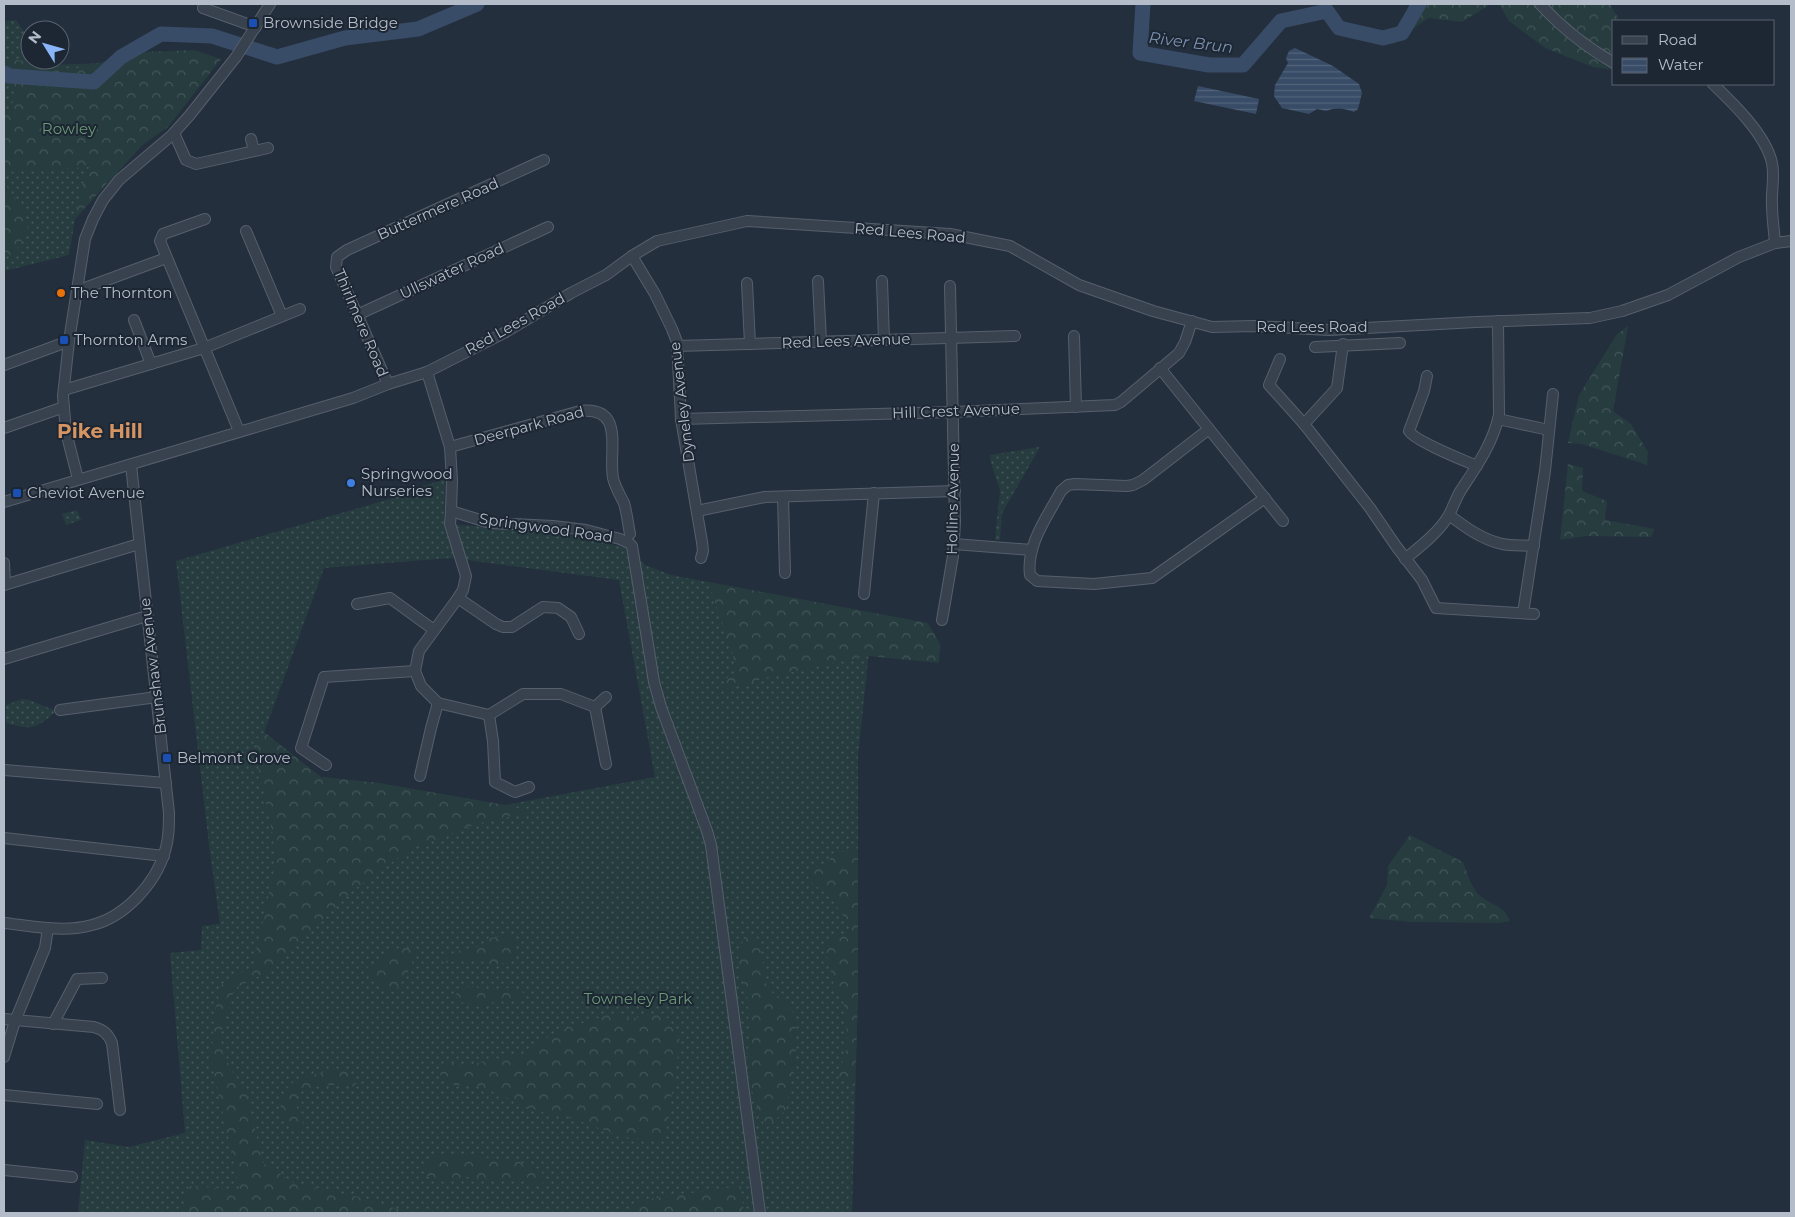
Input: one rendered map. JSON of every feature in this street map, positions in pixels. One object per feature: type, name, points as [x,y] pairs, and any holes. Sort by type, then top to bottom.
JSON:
[{"type":"street","points":[[78,479],[66,432],[64,390],[69,341],[85,239],[93,219],[103,200],[118,180],[174,133],[236,57],[270,4]]},
{"type":"street","points":[[1540,4],[1558,24],[1592,51],[1612,62]]},
{"type":"street","points":[[202,8],[256,27]]},
{"type":"street","points":[[1714,85],[1748,118],[1772,161],[1774,173],[1772,204],[1775,243]]},
{"type":"street","points":[[174,133],[186,160],[196,164],[268,148]]},
{"type":"street","points":[[251,138],[254,151]]},
{"type":"street","name":"Buttermere Road","points":[[335,262],[337,257],[347,250],[544,160]]},
{"type":"street","points":[[205,219],[163,234],[160,241],[239,431]]},
{"type":"street","name":"Red Lees Road","points":[[4,502],[353,398],[388,384],[427,372],[504,333],[571,293],[606,275],[632,256],[658,241],[747,221],[950,234],[1010,246],[1079,285],[1153,311],[1192,322],[1212,327],[1254,326],[1329,330],[1590,318],[1622,311],[1668,294],[1739,257],[1775,243],[1791,241]]},
{"type":"street","name":"Ullswater Road","points":[[357,315],[548,227]]},
{"type":"street","points":[[246,231],[282,316]]},
{"type":"street","name":"Dyneley Avenue","points":[[632,256],[655,294],[672,329],[677,346],[681,419],[703,550],[701,558]]},
{"type":"street","points":[[77,291],[166,258]]},
{"type":"street","name":"Thirlmere Road","points":[[335,262],[388,384]]},
{"type":"street","points":[[818,281],[821,342]]},
{"type":"street","points":[[882,281],[884,340]]},
{"type":"street","points":[[747,283],[750,344]]},
{"type":"street","name":"Hollins Avenue","points":[[942,620],[954,544],[955,491],[950,286]]},
{"type":"street","points":[[64,390],[204,348],[300,309]]},
{"type":"street","points":[[134,320],[151,364]]},
{"type":"street","name":"Hill Crest Avenue","points":[[681,419],[953,412],[1115,405],[1179,352],[1185,342],[1192,322]]},
{"type":"street","points":[[1405,559],[1428,539],[1449,515],[1457,497],[1486,453],[1498,419],[1498,322]]},
{"type":"street","name":"Red Lees Avenue","points":[[677,346],[1015,336]]},
{"type":"street","points":[[1074,336],[1076,407]]},
{"type":"street","points":[[4,365],[69,341]]},
{"type":"street","points":[[1314,347],[1400,343]]},
{"type":"street","points":[[1304,424],[1337,388],[1342,345]]},
{"type":"street","points":[[1280,359],[1269,386],[1304,424],[1370,508],[1422,580],[1436,608],[1529,614],[1534,546],[1545,471],[1552,394]]},
{"type":"street","points":[[1160,368],[1283,521]]},
{"type":"street","points":[[427,372],[450,447],[452,481],[450,524],[466,576],[463,590],[458,598],[419,651],[415,671],[421,686],[438,703],[488,715],[522,694],[561,694],[595,707]]},
{"type":"street","points":[[1427,376],[1424,391],[1410,424],[1410,434],[1477,466]]},
{"type":"street","points":[[4,428],[64,407]]},
{"type":"street","name":"Deerpark Road","points":[[450,447],[580,411],[593,409],[604,414],[610,424],[614,442],[613,480],[624,505],[630,534]]},
{"type":"street","points":[[1498,419],[1549,430]]},
{"type":"street","points":[[1209,428],[1134,485],[1068,485],[1061,491],[1034,541],[1029,570],[1030,575],[1037,581],[1094,584],[1152,578],[1265,498]]},
{"type":"street","name":"Brunshaw Avenue","points":[[4,923],[48,928],[91,926],[110,917],[137,897],[153,877],[164,856],[169,821],[166,783],[131,465]]},
{"type":"street","points":[[697,511],[765,497],[955,491]]},
{"type":"street","points":[[864,594],[874,493]]},
{"type":"street","points":[[783,497],[785,573]]},
{"type":"street","name":"Springwood Road","points":[[451,511],[490,523],[553,526],[586,530],[620,539],[632,546],[654,682],[661,707],[711,845],[760,1213]]},
{"type":"street","points":[[1449,515],[1477,535],[1489,540],[1503,544],[1534,546]]},
{"type":"street","points":[[4,563],[4,585],[139,544]]},
{"type":"street","points":[[954,544],[1032,550]]},
{"type":"street","points":[[357,604],[390,598],[434,630]]},
{"type":"street","points":[[458,598],[503,627],[512,627],[543,608],[558,608],[571,617],[579,634]]},
{"type":"street","points":[[4,659],[147,616]]},
{"type":"street","points":[[326,765],[301,748],[324,677],[415,671]]},
{"type":"street","points":[[60,710],[157,697]]},
{"type":"street","points":[[595,707],[606,697]]},
{"type":"street","points":[[420,776],[438,703]]},
{"type":"street","points":[[595,707],[606,764]]},
{"type":"street","points":[[488,715],[493,741],[495,782],[515,792],[529,787]]},
{"type":"street","points":[[4,770],[166,783]]},
{"type":"street","points":[[4,838],[164,856]]},
{"type":"street","points":[[4,1057],[9,1020],[45,948],[48,928]]},
{"type":"street","points":[[53,1024],[77,979],[102,978]]},
{"type":"street","points":[[9,1020],[102,1029],[112,1043],[120,1110]]},
{"type":"street","points":[[4,1095],[97,1104]]},
{"type":"street","points":[[4,1170],[72,1177]]},
{"type":"green space","points":[[1410,4],[1491,4],[1462,22],[1428,18],[1393,44],[1395,30]]},
{"type":"green space","points":[[1499,4],[1613,4],[1611,6],[1619,20],[1612,20],[1612,70],[1593,67],[1545,48],[1509,21]]},
{"type":"green space","name":"Rowley","points":[[16,20],[20,26],[20,70],[70,70],[70,64],[221,59],[75,219],[69,255],[4,271],[4,21]]},
{"type":"green space","name":"Rowley","points":[[194,50],[221,59],[168,127],[137,149],[75,219],[81,188],[92,167],[4,172],[4,115],[20,92],[4,83],[4,61],[20,60],[20,70],[70,70],[143,52]]},
{"type":"green space","points":[[4,183],[24,210],[28,228],[14,256],[4,253]]},
{"type":"green space","points":[[1628,326],[1613,411],[1631,424],[1648,452],[1647,465],[1582,444],[1568,443],[1579,395],[1617,334]]},
{"type":"green space","points":[[1040,447],[1002,513],[1000,540],[995,540],[1000,490],[990,455]]},
{"type":"green space","points":[[1568,464],[1583,468],[1582,491],[1607,501],[1605,520],[1655,529],[1651,537],[1587,536],[1560,540]]},
{"type":"green space","name":"Towneley Park","points":[[445,479],[444,524],[551,531],[627,548],[645,565],[671,575],[873,613],[858,756],[858,991],[852,1213],[78,1213],[85,1140],[129,1147],[185,1133],[170,953],[201,950],[202,926],[220,924],[176,561],[400,496],[408,491]],"holes":[[[451,558],[619,580],[655,777],[505,805],[378,783],[321,777],[264,733],[324,568]]]},
{"type":"green space","points":[[77,510],[81,520],[66,525],[62,514]]},
{"type":"green space","points":[[708,582],[928,623],[940,644],[939,663],[868,656],[773,676],[726,689],[724,680],[736,672],[732,651]]},
{"type":"green space","points":[[22,699],[54,710],[54,713],[33,727],[22,727],[6,723],[6,705]]},
{"type":"green space","points":[[264,732],[321,777],[378,783],[505,805],[532,812],[480,823],[412,848],[353,890],[270,970],[234,989],[219,1039],[230,1068],[246,1091],[263,1163],[294,1183],[358,1197],[410,1213],[183,1213],[189,1186],[240,1190],[211,1061],[215,1010],[222,984],[253,966],[276,861],[272,831],[253,743]]},
{"type":"green space","points":[[1410,835],[1463,862],[1471,883],[1478,894],[1504,911],[1510,921],[1499,923],[1412,922],[1369,918],[1387,885],[1388,866]]},
{"type":"green space","points":[[858,850],[858,991],[855,1086],[852,1086],[835,1073],[844,1058],[846,1049],[846,1019],[843,1001],[834,984],[823,946],[830,937],[848,934],[850,927],[831,897],[812,883],[806,873],[811,867],[826,866],[833,853]]},
{"type":"green space","points":[[745,933],[756,935],[762,955],[765,982],[774,995],[785,1002],[795,1015],[796,1058],[786,1110],[765,1129],[762,1116],[754,1100],[747,1063],[749,1033],[747,991],[737,962]]},
{"type":"green space","points":[[506,935],[514,941],[516,958],[495,966],[472,958],[446,963],[447,956],[461,950],[470,952],[491,938]]},
{"type":"green space","points":[[404,946],[415,952],[411,967],[395,992],[390,992],[372,980],[367,968],[389,952]]},
{"type":"green space","points":[[474,986],[486,991],[511,988],[525,995],[523,1000],[503,999],[479,1007],[457,1001],[456,989]]},
{"type":"green space","points":[[664,1014],[676,1030],[680,1041],[666,1133],[657,1140],[623,1137],[563,1115],[545,1113],[521,1105],[478,1086],[454,1085],[440,1075],[444,1061],[465,1066],[526,1052],[537,1043],[561,1030],[608,1015],[634,1018]]},
{"type":"green space","points":[[336,1069],[350,1071],[357,1083],[352,1087],[331,1085],[317,1087],[297,1094],[297,1111],[303,1122],[302,1130],[286,1123],[280,1109],[283,1097],[289,1086],[299,1079]]},
{"type":"green space","points":[[439,1155],[476,1156],[517,1161],[542,1172],[544,1183],[536,1186],[523,1179],[504,1180],[466,1177],[439,1182],[427,1176],[423,1165]]},
{"type":"green space","points":[[741,1186],[744,1213],[629,1213],[642,1200]]},
{"type":"water","points":[[1295,48],[1333,66],[1359,84],[1362,93],[1358,109],[1354,112],[1340,108],[1326,111],[1317,109],[1309,114],[1282,108],[1274,96],[1275,85],[1288,63],[1286,58],[1289,51]]},
{"type":"water","points":[[1198,86],[1259,99],[1256,114],[1194,101]]},
{"type":"waterway","name":"River Brun","points":[[4,73],[9,76],[94,82],[121,57],[161,34],[212,36],[277,57],[345,38],[418,29],[477,4]]},
{"type":"waterway","name":"River Brun","points":[[1143,4],[1140,53],[1209,65],[1243,65],[1281,21],[1327,11],[1339,28],[1383,38],[1402,33],[1419,4]]},
{"type":"place","name":"Brownside Bridge","points":[[253,23]]},
{"type":"place","name":"The Thornton","points":[[61,293]]},
{"type":"place","name":"Thornton Arms","points":[[64,340]]},
{"type":"place","name":"Springwood Nurseries","points":[[351,483]]},
{"type":"place","name":"Cheviot Avenue","points":[[17,493]]},
{"type":"place","name":"Belmont Grove","points":[[167,758]]},
{"type":"district","name":"Pike Hill","points":[[100,431]]}]
